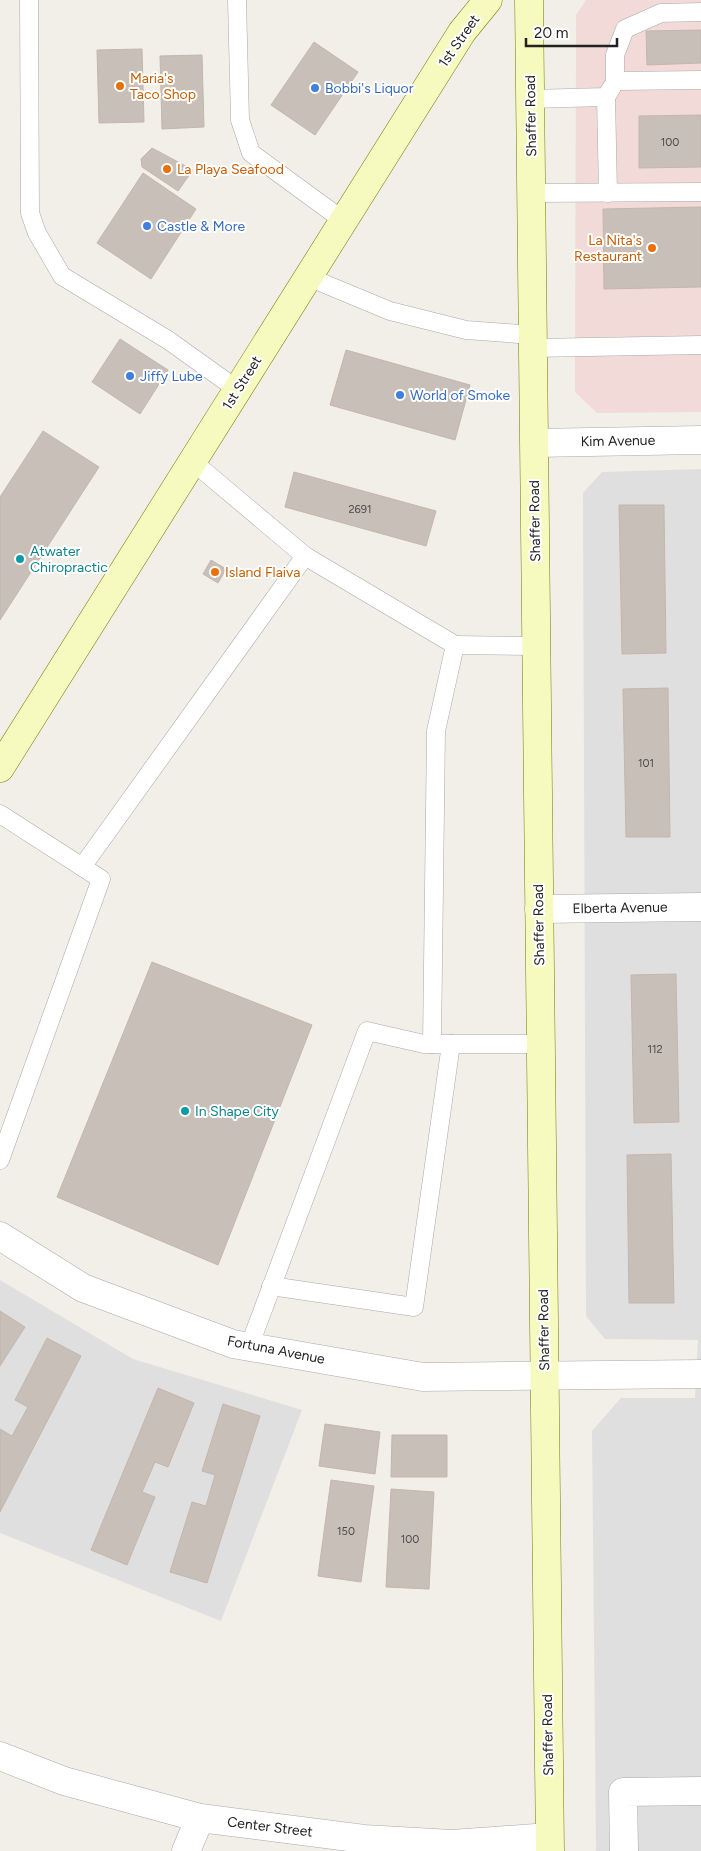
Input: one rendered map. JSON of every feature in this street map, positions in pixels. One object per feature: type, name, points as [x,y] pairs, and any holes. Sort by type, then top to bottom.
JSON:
[{"type":"main road","name":"1st Street","points":[[1,765],[462,32],[488,0]]},
{"type":"main road","name":"Shaffer Road","points":[[529,0],[549,1844]]},
{"type":"street","name":"Kim Avenue","points":[[535,443],[701,440]]},
{"type":"street","name":"Elberta Avenue","points":[[539,909],[701,907]]},
{"type":"street","name":"Fortuna Avenue","points":[[0,1236],[83,1288],[233,1344],[423,1377],[701,1374]]},
{"type":"street","name":"Center Street","points":[[0,1756],[64,1781],[200,1818],[364,1838],[452,1844],[549,1844]]},
{"type":"street","points":[[624,1851],[623,1792],[701,1791]]},
{"type":"street","points":[[186,1851],[200,1818]]},
{"type":"lane","points":[[29,0],[30,213],[36,233],[62,276],[168,340],[238,390]]},
{"type":"lane","points":[[236,0],[240,120],[251,153],[344,221]]},
{"type":"lane","points":[[608,193],[606,97],[615,81],[615,56],[625,30],[661,6],[701,12]]},
{"type":"lane","points":[[615,81],[701,80]]},
{"type":"lane","points":[[530,99],[606,97]]},
{"type":"lane","points":[[532,193],[701,192]]},
{"type":"lane","points":[[308,278],[390,312],[466,330],[533,342],[701,345]]},
{"type":"lane","points":[[192,461],[305,556],[456,645],[537,646]]},
{"type":"lane","points":[[82,867],[305,556]]},
{"type":"lane","points":[[432,1044],[436,731],[456,645]]},
{"type":"lane","points":[[0,814],[101,879],[0,1160]]},
{"type":"lane","points":[[249,1346],[367,1031],[424,1044],[541,1044]]},
{"type":"lane","points":[[271,1286],[414,1307],[451,1044]]},
{"type":"shaded area","points":[[586,0],[701,0],[701,412],[597,413],[575,392],[576,15]]},
{"type":"shaded area","points":[[701,469],[701,1851],[596,1851],[592,1431],[621,1398],[695,1398],[698,1340],[605,1339],[586,1316],[583,493],[602,472]]},
{"type":"shaded area","points":[[0,1280],[133,1359],[302,1410],[221,1621],[0,1533]]},
{"type":"building","points":[[701,30],[701,63],[647,65],[646,31]]},
{"type":"building","name":"Bobbi's Liquor","points":[[314,42],[358,72],[315,135],[271,105]]},
{"type":"building","name":"Maria's Taco Shop","points":[[142,49],[144,122],[99,123],[97,50]]},
{"type":"building","points":[[202,55],[204,127],[162,129],[160,56]]},
{"type":"building","points":[[701,115],[701,167],[639,168],[639,116]]},
{"type":"building","name":"La Playa Seafood","points":[[152,148],[193,170],[178,191],[142,167],[141,159]]},
{"type":"building","name":"Castle & More","points":[[143,173],[196,209],[151,279],[97,243]]},
{"type":"building","name":"La Nita's Restaurant","points":[[701,207],[701,287],[604,289],[603,209]]},
{"type":"building","name":"Jiffy Lube","points":[[120,339],[168,370],[140,414],[92,382]]},
{"type":"building","name":"World of Smoke","points":[[346,350],[470,385],[455,440],[330,405]]},
{"type":"building","name":"Atwater Chiropractic","points":[[43,431],[99,467],[0,620],[0,497]]},
{"type":"building","points":[[294,472],[436,511],[426,546],[285,507]]},
{"type":"building","points":[[619,505],[664,505],[666,653],[622,654]]},
{"type":"building","name":"Island Flaiva","points":[[211,560],[226,569],[218,583],[203,574]]},
{"type":"building","points":[[668,688],[670,837],[626,837],[623,689]]},
{"type":"building","name":"In Shape City","points":[[152,962],[312,1025],[218,1265],[57,1197]]},
{"type":"building","points":[[676,974],[679,1122],[634,1123],[631,975]]},
{"type":"building","points":[[671,1154],[674,1303],[629,1303],[627,1155]]},
{"type":"building","points":[[0,1311],[25,1327],[0,1366]]},
{"type":"building","points":[[47,1338],[81,1356],[0,1512],[0,1429],[12,1436],[28,1407],[15,1400]]},
{"type":"building","points":[[158,1388],[194,1403],[168,1467],[155,1462],[142,1492],[155,1497],[127,1565],[91,1550]]},
{"type":"building","points":[[223,1404],[260,1416],[207,1583],[170,1572],[192,1502],[206,1506],[215,1475],[202,1471]]},
{"type":"building","points":[[325,1424],[380,1432],[375,1474],[319,1466]]},
{"type":"building","points":[[392,1435],[447,1435],[447,1477],[391,1477]]},
{"type":"building","points":[[331,1480],[374,1486],[361,1582],[318,1576]]},
{"type":"building","points":[[391,1489],[434,1492],[429,1589],[386,1587]]},
{"type":"place","name":"Maria's Taco Shop","points":[[120,86]]},
{"type":"place","name":"Bobbi's Liquor","points":[[315,88]]},
{"type":"place","name":"La Playa Seafood","points":[[167,169]]},
{"type":"place","name":"Castle & More","points":[[147,226]]},
{"type":"place","name":"La Nita's Restaurant","points":[[652,248]]},
{"type":"place","name":"Jiffy Lube","points":[[130,376]]},
{"type":"place","name":"World of Smoke","points":[[400,395]]},
{"type":"place","name":"Atwater Chiropractic","points":[[20,559]]},
{"type":"place","name":"Island Flaiva","points":[[215,572]]},
{"type":"place","name":"In Shape City","points":[[185,1111]]}]
